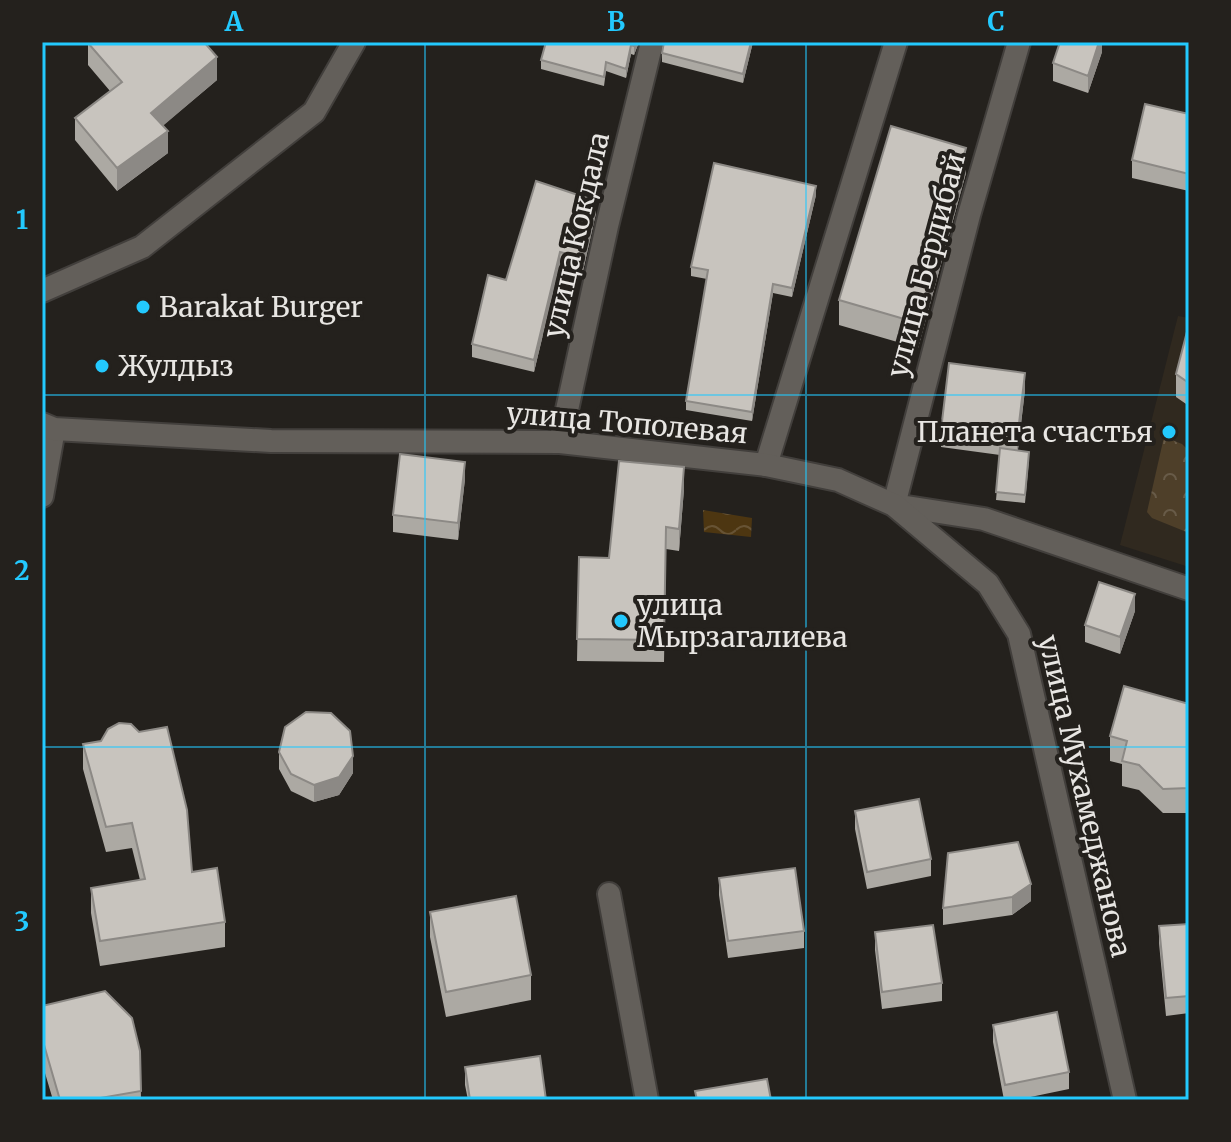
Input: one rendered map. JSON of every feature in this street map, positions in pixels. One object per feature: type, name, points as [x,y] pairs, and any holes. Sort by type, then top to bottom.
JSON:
[{"type":"street","points":[[42,291],[142,247],[314,112],[354,42]]},
{"type":"street","name":"улица Кокдала","points":[[560,442],[607,226],[652,42]]},
{"type":"street","points":[[766,465],[896,42]]},
{"type":"street","name":"улица Бердибай","points":[[894,505],[969,215],[1019,42]]},
{"type":"street","points":[[42,496],[48,426]]},
{"type":"street","name":"улица Тополевая","points":[[48,426],[271,441],[560,442],[766,465],[838,480],[894,505],[984,519],[1189,589]]},
{"type":"street","name":"улица Мухамеджанова","points":[[894,505],[988,584],[1019,634],[1125,1100]]},
{"type":"street","points":[[609,894],[647,1100]]},
{"type":"shaded area","name":"Планета счастья","points":[[1178,316],[1189,318],[1189,567],[1120,545]]},
{"type":"green space","points":[[1164,437],[1182,444],[1189,451],[1189,533],[1152,518],[1147,512]]},
{"type":"water","points":[[703,510],[752,518],[751,537],[704,532]]},
{"type":"building","points":[[89,42],[204,42],[217,57],[151,113],[168,131],[117,168],[75,118],[122,82]]},
{"type":"building","points":[[546,42],[636,42],[634,46],[631,45],[626,69],[606,62],[604,77],[541,60]]},
{"type":"building","points":[[664,42],[751,42],[743,74],[662,53]]},
{"type":"building","points":[[1060,42],[1099,42],[1088,76],[1053,63]]},
{"type":"building","points":[[1145,104],[1189,114],[1189,174],[1132,160]]},
{"type":"building","points":[[891,126],[966,148],[918,323],[839,300]]},
{"type":"building","points":[[714,163],[816,186],[792,288],[773,284],[752,412],[686,401],[708,270],[691,267]]},
{"type":"building","points":[[536,181],[596,201],[583,258],[560,252],[534,360],[472,344],[488,275],[506,280]]},
{"type":"building","points":[[1189,324],[1189,383],[1176,374]]},
{"type":"building","points":[[949,363],[1025,373],[1017,440],[941,430]]},
{"type":"building","points":[[1000,448],[1029,452],[1025,495],[996,492]]},
{"type":"building","points":[[400,454],[465,462],[458,523],[393,515]]},
{"type":"building","points":[[619,461],[684,467],[679,529],[666,527],[664,640],[577,639],[579,557],[609,558]]},
{"type":"building","points":[[1099,582],[1135,594],[1120,637],[1085,625]]},
{"type":"building","points":[[1124,686],[1189,704],[1189,788],[1163,789],[1139,765],[1122,761],[1127,741],[1110,736]]},
{"type":"building","points":[[306,712],[331,713],[350,731],[353,756],[339,777],[314,785],[291,774],[279,752],[285,727]]},
{"type":"building","points":[[119,723],[131,724],[139,732],[167,727],[187,810],[192,872],[217,868],[225,922],[100,941],[91,888],[145,879],[132,823],[106,827],[83,744],[101,741],[108,729]]},
{"type":"building","points":[[919,799],[931,859],[867,872],[855,811]]},
{"type":"building","points":[[1018,842],[1031,884],[1012,897],[943,908],[948,853]]},
{"type":"building","points":[[795,868],[804,931],[728,941],[719,878]]},
{"type":"building","points":[[516,896],[531,975],[446,992],[430,912]]},
{"type":"building","points":[[1189,924],[1189,996],[1166,998],[1159,926]]},
{"type":"building","points":[[933,925],[942,983],[882,992],[875,932]]},
{"type":"building","points":[[105,991],[132,1018],[140,1051],[141,1091],[89,1100],[60,1100],[42,1038],[42,1006]]},
{"type":"building","points":[[1057,1012],[1069,1072],[1005,1085],[993,1025]]},
{"type":"building","points":[[540,1056],[546,1100],[470,1100],[465,1067]]},
{"type":"building","points":[[767,1079],[771,1100],[697,1100],[695,1091]]},
{"type":"place","name":"Barakat Burger","points":[[143,307]]},
{"type":"place","name":"Жулдыз","points":[[102,366]]},
{"type":"place","name":"Планета счастья","points":[[1169,432]]},
{"type":"place","name":"улица Мырзагалиева","points":[[621,621]]}]
